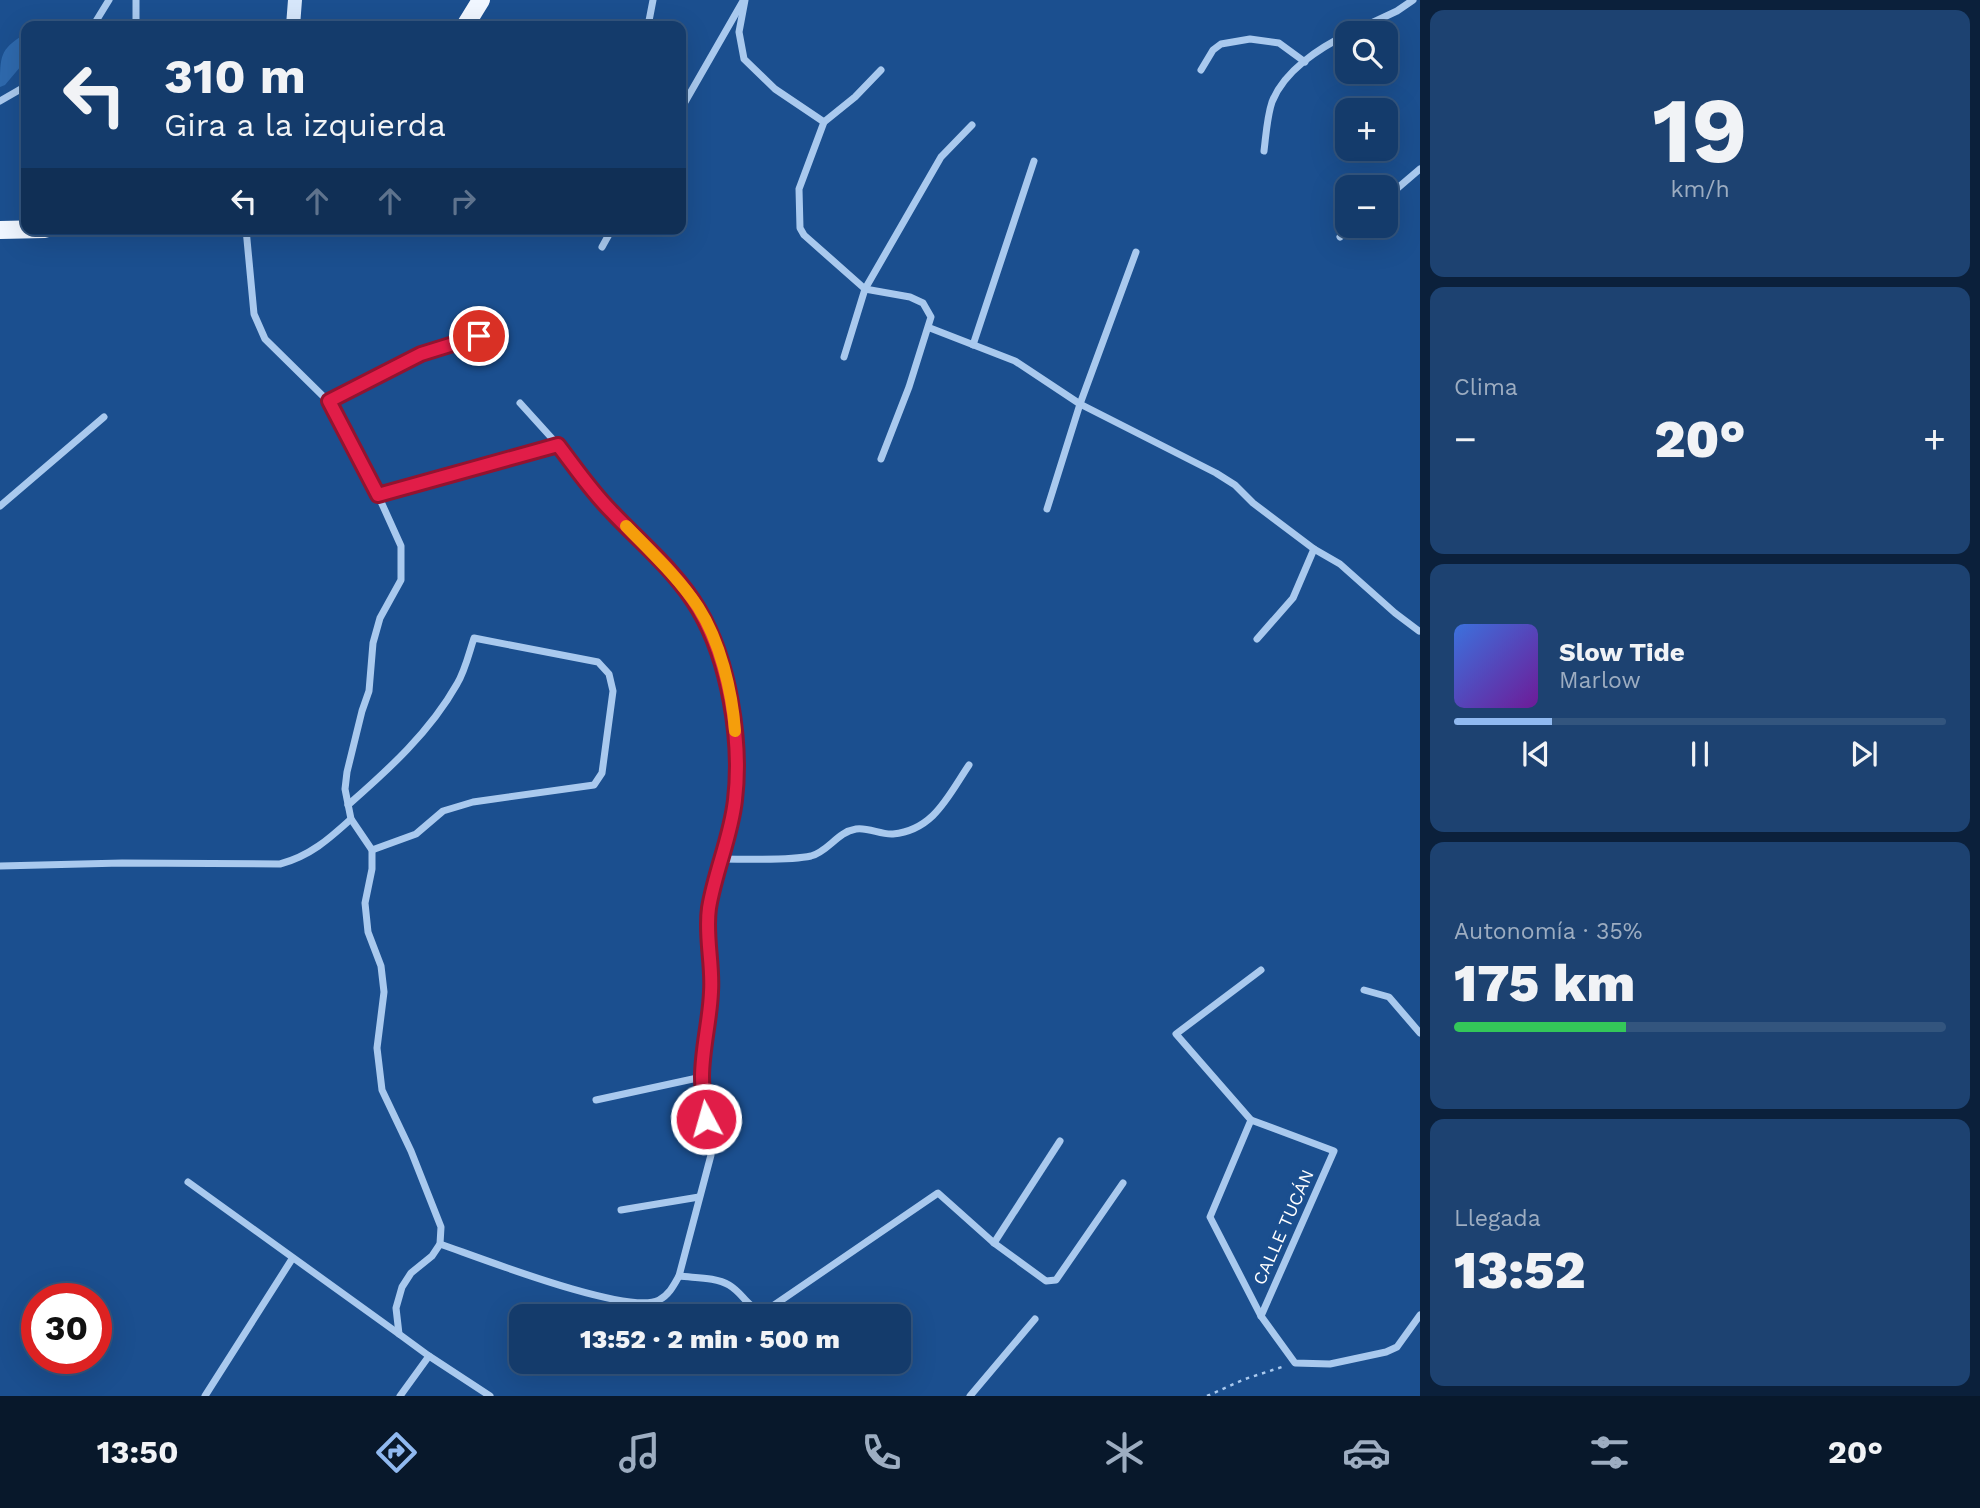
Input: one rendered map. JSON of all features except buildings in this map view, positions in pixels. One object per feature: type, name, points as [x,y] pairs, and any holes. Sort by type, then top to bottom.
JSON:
[{"type":"main road","points":[[293,21],[295,0]]},
{"type":"main road","points":[[468,21],[481,0]]},
{"type":"main road","points":[[0,230],[21,230]]},
{"type":"street","points":[[96,21],[109,0]]},
{"type":"street","points":[[136,0],[136,21]]},
{"type":"street","points":[[649,21],[653,0]]},
{"type":"street","points":[[686,100],[744,0]]},
{"type":"street","points":[[744,0],[739,32],[744,59],[775,89],[824,122]]},
{"type":"street","points":[[1376,21],[1413,0]]},
{"type":"street","points":[[1201,70],[1213,50],[1221,44],[1250,39],[1279,43],[1305,62]]},
{"type":"street","points":[[1264,151],[1273,102],[1279,88],[1305,62],[1335,41]]},
{"type":"street","points":[[881,70],[855,97],[824,122],[799,189],[800,228],[804,235],[865,289],[923,303],[931,317],[930,328],[881,458]]},
{"type":"street","points":[[0,101],[21,89]]},
{"type":"street","points":[[844,357],[865,289],[941,156],[972,125]]},
{"type":"street","points":[[973,345],[1034,161]]},
{"type":"street","points":[[1398,188],[1420,169]]},
{"type":"street","points":[[247,235],[254,314],[265,339],[329,401],[401,546],[401,580],[380,618],[373,643],[369,691],[347,772],[345,789],[351,819],[372,850],[372,869],[365,903],[368,932],[381,966],[384,992],[377,1048],[382,1090],[411,1151],[441,1227],[440,1244],[432,1256],[411,1273],[402,1287],[396,1308],[399,1334]]},
{"type":"street","points":[[602,247],[609,235]]},
{"type":"street","points":[[1047,509],[1080,404],[1136,252]]},
{"type":"street","points":[[930,328],[1015,361],[1080,404],[1225,479],[1314,549],[1340,564],[1420,632]]},
{"type":"street","points":[[329,401],[421,354],[479,336]]},
{"type":"street","points":[[440,1244],[602,1298],[657,1302],[669,1292],[679,1276],[711,1155],[702,1077],[712,990],[707,946],[709,911],[735,800],[737,758],[725,676],[699,608],[668,569],[608,509],[558,445],[520,403]]},
{"type":"street","points":[[0,506],[104,418]]},
{"type":"street","points":[[378,495],[558,445]]},
{"type":"street","points":[[1257,639],[1293,598],[1314,549]]},
{"type":"street","points":[[348,805],[419,737],[457,683],[474,638],[598,662],[609,674],[613,691],[602,773],[594,785],[474,802],[443,811],[416,834],[372,850]]},
{"type":"street","points":[[720,859],[809,856],[824,851],[840,835],[857,828],[890,834],[914,830],[935,815],[969,765]]},
{"type":"street","points":[[0,866],[122,863],[280,864],[300,859],[317,849],[351,819]]},
{"type":"street","points":[[1261,970],[1176,1034],[1251,1120],[1210,1217],[1261,1316],[1295,1363],[1330,1364],[1386,1352],[1397,1347],[1419,1317]]},
{"type":"street","points":[[1364,990],[1389,997],[1420,1033]]},
{"type":"street","points":[[596,1100],[702,1077]]},
{"type":"street","name":"CALLE TUCÁN","points":[[1251,1120],[1334,1152],[1261,1316]]},
{"type":"street","points":[[994,1243],[1060,1142]]},
{"type":"street","points":[[188,1182],[292,1259],[490,1396]]},
{"type":"street","points":[[679,1276],[729,1285],[746,1303],[764,1312],[938,1194],[994,1243],[1046,1281],[1056,1280],[1124,1183]]},
{"type":"street","points":[[621,1210],[699,1197]]},
{"type":"street","points":[[205,1396],[292,1259]]},
{"type":"street","points":[[970,1396],[1035,1319]]},
{"type":"street","points":[[400,1396],[429,1356]]},
{"type":"path","points":[[1207,1396],[1245,1378],[1295,1363]]},
{"type":"shaded area","points":[[21,37],[21,66],[5,85],[0,87],[3,55]]},
{"type":"slow traffic","points":[[626,526],[668,569],[699,608],[725,676],[735,731]]},
{"type":"route","points":[[479,336],[421,354],[329,401],[378,495],[558,445],[608,509],[668,569],[699,608],[725,676],[737,758],[735,800],[728,838],[715,875],[709,911],[707,946],[712,990],[702,1077],[706,1119]]}]
